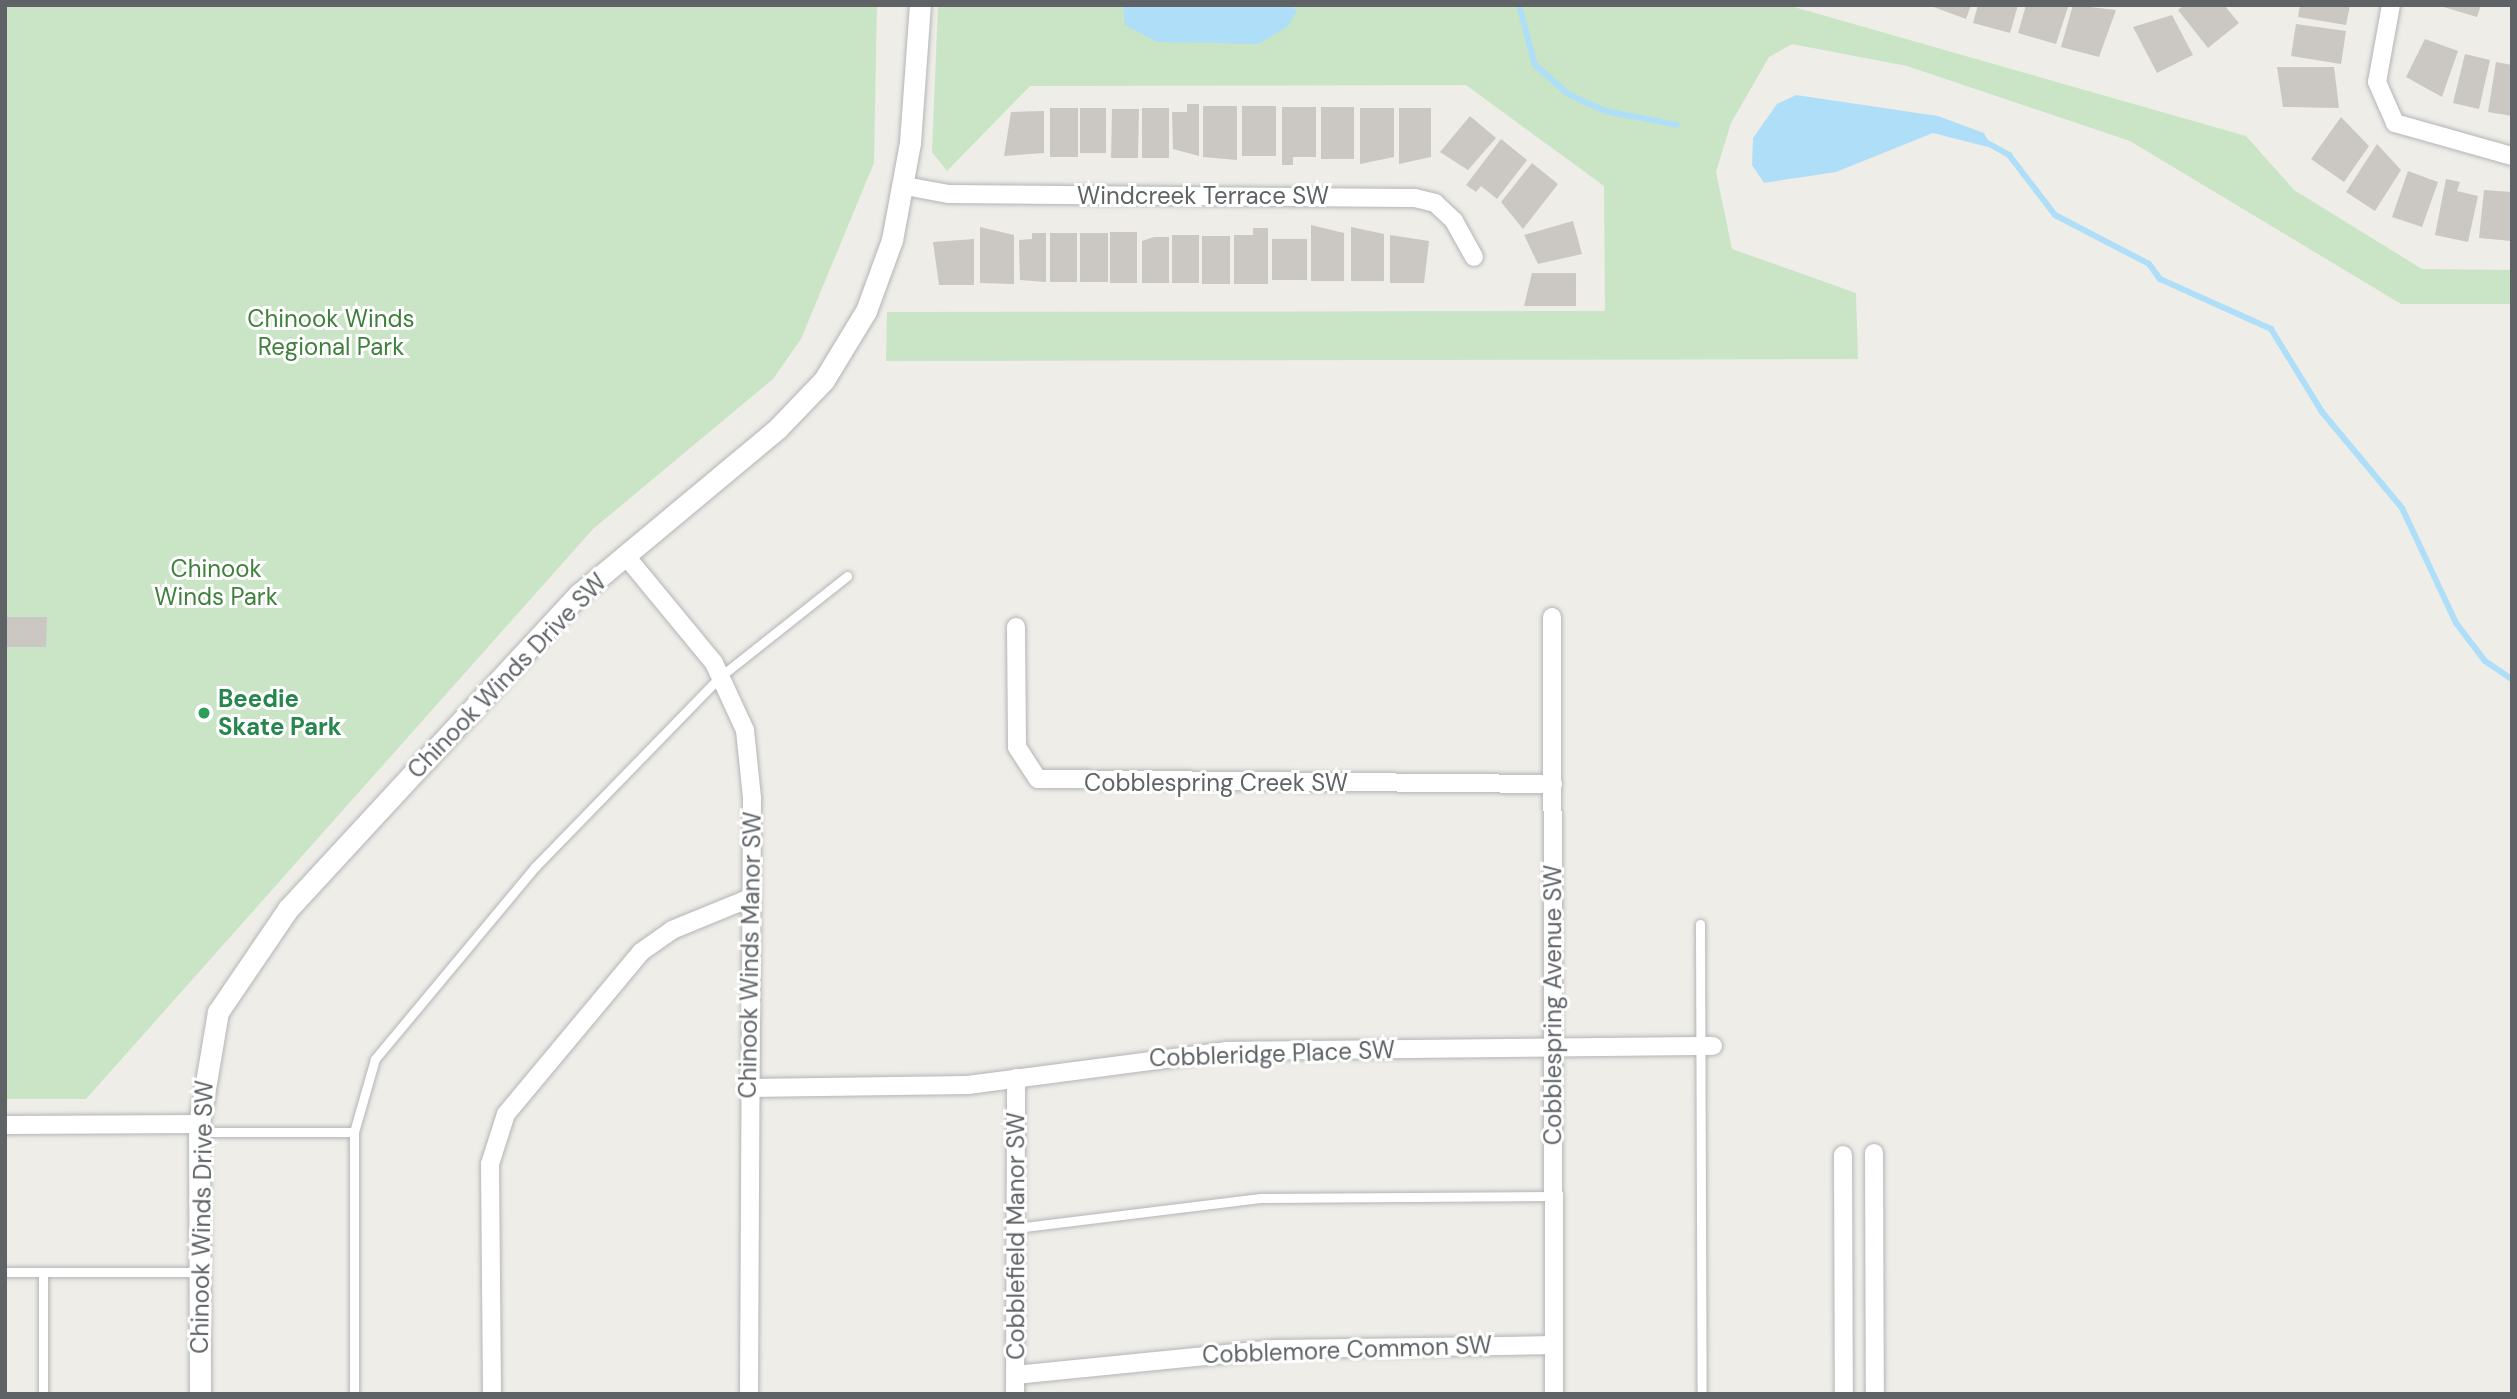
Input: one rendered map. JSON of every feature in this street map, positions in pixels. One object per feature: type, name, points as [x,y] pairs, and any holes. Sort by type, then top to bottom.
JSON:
[{"type":"street","name":"Chinook Winds Drive SW","points":[[200,1394],[199,1128],[218,1012],[254,951],[579,594],[778,428],[824,380],[866,311],[905,186],[920,5]]},
{"type":"street","points":[[2391,5],[2378,82],[2383,107],[2395,122],[2512,156]]},
{"type":"street","name":"Windcreek Terrace SW","points":[[905,186],[949,194],[1415,198],[1434,203],[1454,221],[1474,257]]},
{"type":"street","name":"Chinook Winds Manor SW","points":[[625,555],[721,676],[748,755],[749,1394]]},
{"type":"street","name":"Cobblespring Avenue SW","points":[[1552,617],[1554,1394]]},
{"type":"street","name":"Cobblespring Creek SW","points":[[1016,628],[1017,747],[1038,779],[1553,784]]},
{"type":"street","points":[[492,1394],[491,1164],[506,1114],[641,952],[672,930],[750,898]]},
{"type":"street","name":"Cobbleridge Place SW","points":[[748,1088],[1016,1078],[1226,1051],[1707,1046]]},
{"type":"street","name":"Cobblefield Manor SW","points":[[1015,1385],[1016,1078]]},
{"type":"street","points":[[5,1125],[199,1128]]},
{"type":"street","points":[[1874,1153],[1875,1394]]},
{"type":"street","points":[[1843,1156],[1844,1394]]},
{"type":"street","name":"Cobblemore Common SW","points":[[1015,1385],[1276,1349],[1554,1345]]},
{"type":"lane","points":[[354,1394],[354,1132],[365,1079],[394,1031],[467,954],[535,867],[721,676],[847,576]]},
{"type":"lane","points":[[1700,924],[1707,1046],[1702,1394]]},
{"type":"lane","points":[[199,1128],[354,1132]]},
{"type":"lane","points":[[1016,1228],[1262,1198],[1553,1196]]},
{"type":"lane","points":[[5,1272],[200,1272]]},
{"type":"lane","points":[[43,1272],[43,1394]]},
{"type":"green space","name":"Chinook Winds Regional Park","points":[[5,5],[877,5],[874,163],[801,339],[773,379],[593,529],[86,1099],[5,1099]]},
{"type":"green space","points":[[938,5],[1787,5],[2246,136],[2294,190],[2422,269],[2512,270],[2512,304],[2401,304],[2130,141],[1907,66],[1792,44],[1769,57],[1731,123],[1716,172],[1732,249],[1856,293],[1858,359],[886,361],[887,312],[1605,311],[1604,186],[1466,85],[1030,86],[947,171],[932,152]]},
{"type":"water","points":[[1123,5],[1290,5],[1297,11],[1287,27],[1258,44],[1157,42],[1125,25]]},
{"type":"water","points":[[1796,95],[1938,116],[1984,133],[1992,148],[1933,133],[1836,172],[1764,183],[1752,165],[1753,138],[1777,104]]},
{"type":"building","points":[[1928,5],[1971,5],[1966,19]]},
{"type":"building","points":[[1978,5],[2018,5],[2010,33],[1973,23]]},
{"type":"building","points":[[2026,5],[2068,7],[2056,44],[2018,33]]},
{"type":"building","points":[[2073,5],[2116,10],[2099,57],[2061,47]]},
{"type":"building","points":[[2184,5],[2224,5],[2239,23],[2208,48],[2178,10]]},
{"type":"building","points":[[2300,5],[2350,5],[2346,25],[2298,17]]},
{"type":"building","points":[[2437,5],[2481,5],[2477,17]]},
{"type":"building","points":[[2172,15],[2193,55],[2157,73],[2133,27]]},
{"type":"building","points":[[2296,24],[2346,31],[2341,64],[2291,56]]},
{"type":"building","points":[[2425,39],[2458,51],[2442,97],[2406,77]]},
{"type":"building","points":[[2465,54],[2490,60],[2479,109],[2453,103]]},
{"type":"building","points":[[2496,62],[2512,65],[2512,116],[2488,112]]},
{"type":"building","points":[[2277,67],[2334,67],[2339,108],[2283,107]]},
{"type":"building","points":[[1187,104],[1199,104],[1199,156],[1173,149],[1172,112],[1187,112]]},
{"type":"building","points":[[1203,106],[1237,106],[1237,160],[1203,157]]},
{"type":"building","points":[[1242,106],[1276,106],[1276,156],[1242,156]]},
{"type":"building","points":[[1282,107],[1316,107],[1316,157],[1293,157],[1293,165],[1282,165]]},
{"type":"building","points":[[1321,107],[1354,107],[1354,159],[1321,159]]},
{"type":"building","points":[[1050,108],[1078,108],[1078,157],[1050,157]]},
{"type":"building","points":[[1080,108],[1106,108],[1106,153],[1080,153]]},
{"type":"building","points":[[1142,108],[1169,108],[1169,158],[1142,158]]},
{"type":"building","points":[[1360,108],[1394,108],[1394,157],[1360,164]]},
{"type":"building","points":[[1399,108],[1431,108],[1431,157],[1399,164]]},
{"type":"building","points":[[1112,109],[1139,109],[1138,158],[1111,158]]},
{"type":"building","points":[[1044,111],[1044,153],[1004,156],[1011,112]]},
{"type":"building","points":[[1470,116],[1496,138],[1468,170],[1440,152]]},
{"type":"building","points":[[2341,117],[2369,146],[2344,182],[2311,159]]},
{"type":"building","points":[[1501,139],[1527,160],[1497,199],[1481,186],[1476,192],[1466,185]]},
{"type":"building","points":[[2377,144],[2401,170],[2375,211],[2346,192]]},
{"type":"building","points":[[1532,163],[1558,184],[1523,229],[1501,202]]},
{"type":"building","points":[[2408,171],[2438,182],[2422,227],[2392,217]]},
{"type":"building","points":[[2446,179],[2460,182],[2457,191],[2478,196],[2468,242],[2435,235]]},
{"type":"building","points":[[2484,190],[2512,192],[2512,241],[2479,238]]},
{"type":"building","points":[[1573,221],[1582,254],[1538,264],[1524,235]]},
{"type":"building","points":[[1311,225],[1344,233],[1344,281],[1311,281]]},
{"type":"building","points":[[980,227],[1014,235],[1014,284],[980,283]]},
{"type":"building","points":[[1351,227],[1384,234],[1384,281],[1351,281]]},
{"type":"building","points":[[1253,228],[1268,228],[1268,284],[1234,284],[1234,235],[1253,235]]},
{"type":"building","points":[[1110,232],[1137,232],[1137,283],[1110,283]]},
{"type":"building","points":[[1032,233],[1046,233],[1046,282],[1020,280],[1019,240],[1032,239]]},
{"type":"building","points":[[1050,233],[1077,233],[1077,282],[1050,282]]},
{"type":"building","points":[[1080,233],[1108,233],[1108,282],[1080,282]]},
{"type":"building","points":[[1172,235],[1199,235],[1199,283],[1172,283]]},
{"type":"building","points":[[1390,235],[1429,241],[1424,283],[1390,283]]},
{"type":"building","points":[[1202,236],[1230,236],[1230,284],[1202,284]]},
{"type":"building","points":[[1154,237],[1169,237],[1169,283],[1142,283],[1142,241]]},
{"type":"building","points":[[974,239],[974,285],[939,285],[933,242]]},
{"type":"building","points":[[1272,239],[1307,239],[1307,280],[1272,280]]},
{"type":"building","points":[[1532,273],[1576,273],[1576,306],[1524,306]]},
{"type":"building","points":[[5,617],[47,617],[46,647],[5,647]]},
{"type":"waterway","points":[[1519,5],[1535,65],[1568,94],[1605,111],[1677,125]]},
{"type":"waterway","points":[[1984,141],[2009,155],[2055,215],[2149,264],[2160,279],[2271,329],[2322,412],[2402,508],[2456,623],[2485,661],[2512,679]]},
{"type":"place","name":"Beedie Skate Park","points":[[204,713]]},
{"type":"park label","name":"Chinook Winds Park","points":[[216,583]]}]
